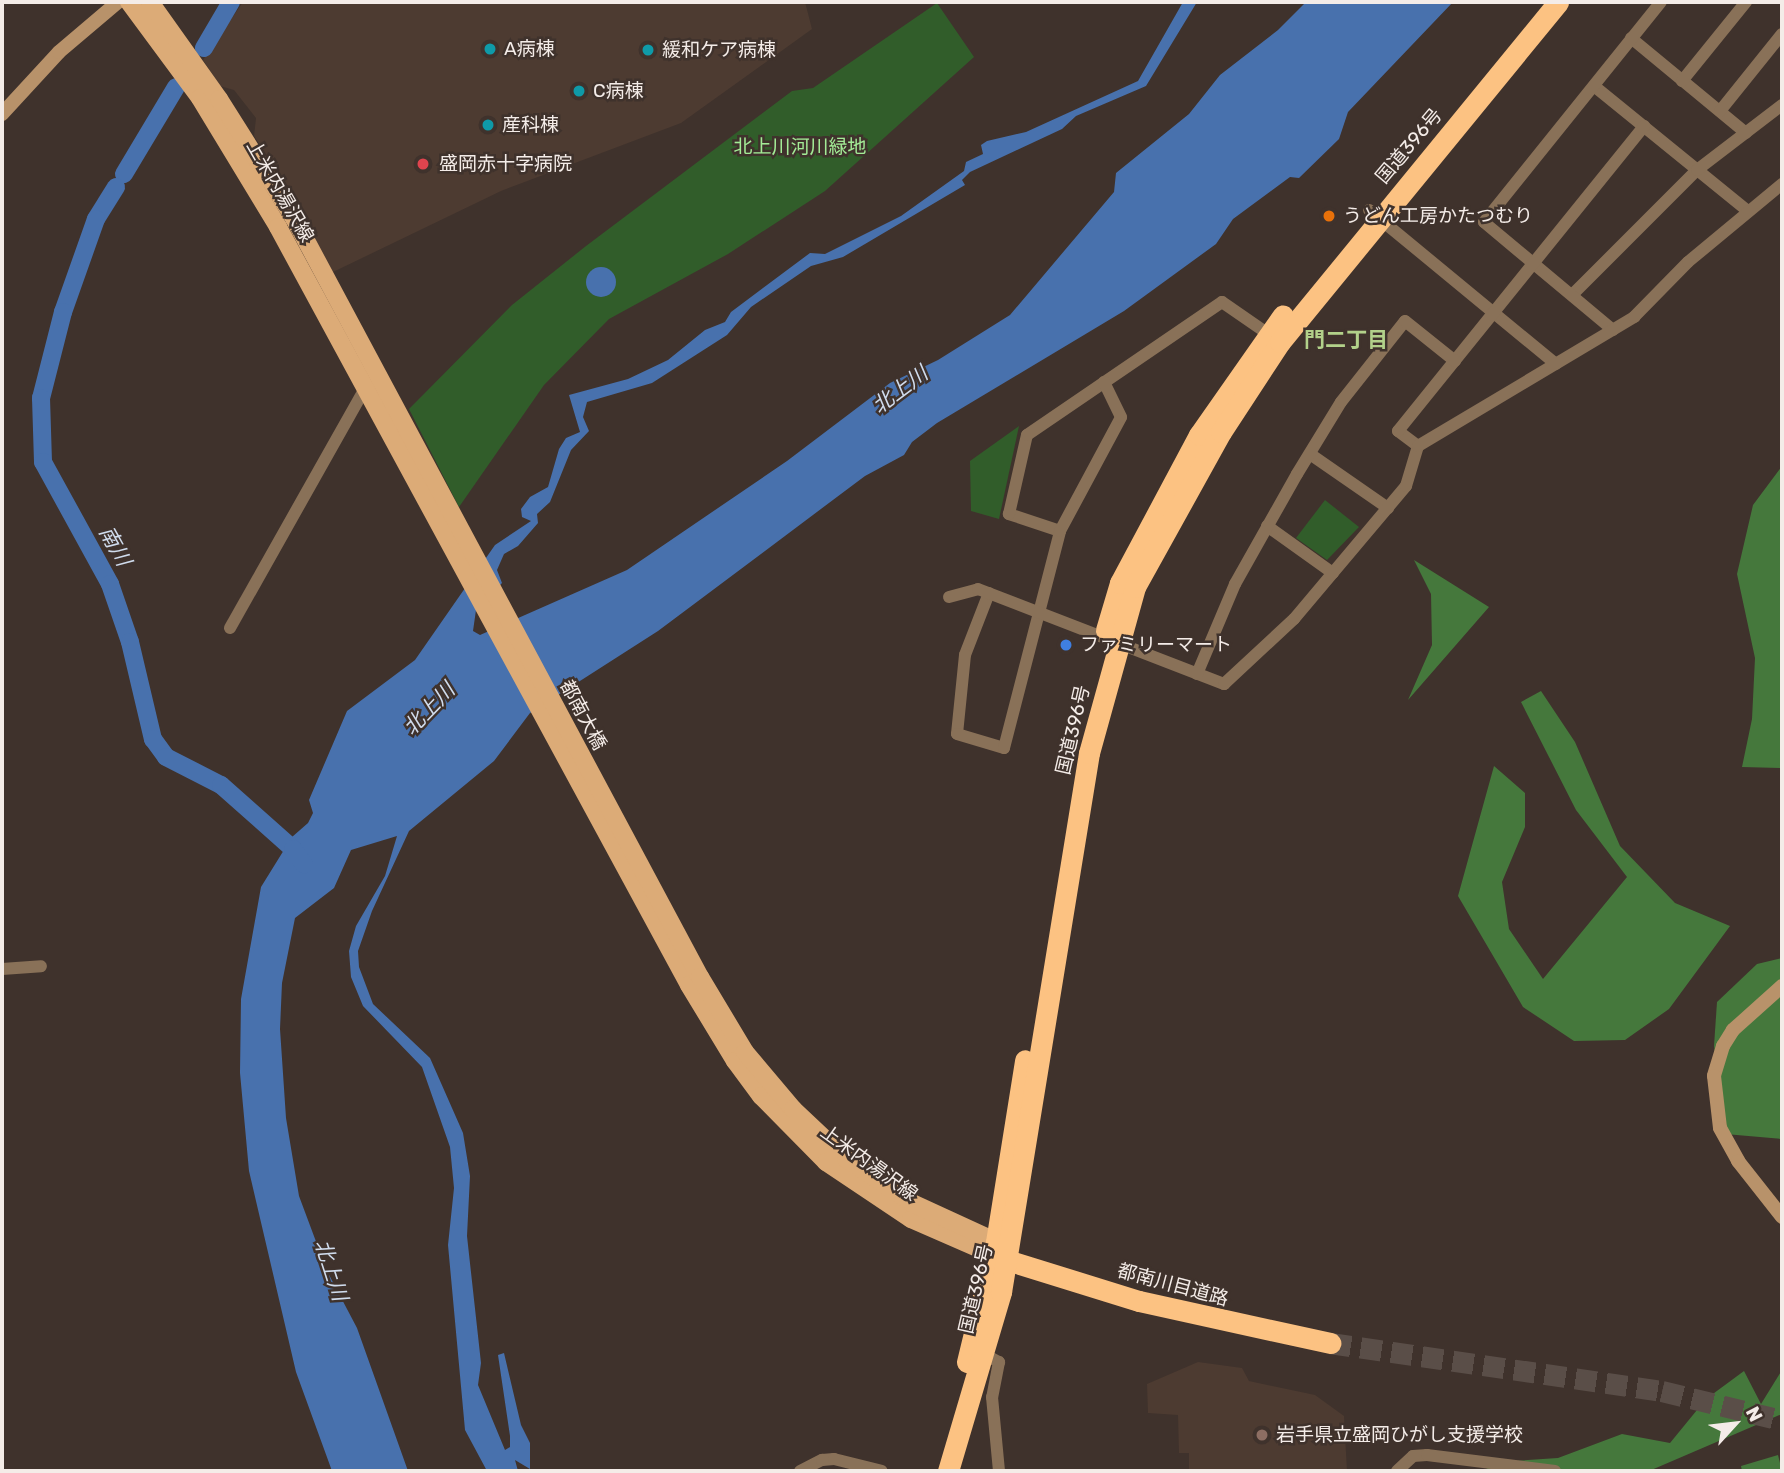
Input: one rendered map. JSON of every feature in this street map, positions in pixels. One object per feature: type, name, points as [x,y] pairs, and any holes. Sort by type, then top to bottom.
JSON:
[{"type":"highway","name":"国道396号","points":[[948,1471],[1001,1251],[1111,637],[1135,587],[1274,338],[1540,2]]},
{"type":"highway","name":"国道396号","points":[[1374,214],[1558,2]]},
{"type":"highway","name":"都南川目道路","points":[[1001,1251],[1139,1301],[1330,1338]]},
{"type":"highway","name":"国道396号","points":[[935,1471],[978,1351]]},
{"type":"main road","name":"上米内湯沢線","points":[[129,2],[200,98],[366,387],[383,403]]},
{"type":"main road","name":"上米内湯沢線","points":[[150,2],[219,99],[294,218],[383,403]]},
{"type":"main road","name":"都南大橋","points":[[383,403],[700,977],[740,1056]]},
{"type":"main road","name":"上米内湯沢線","points":[[740,1056],[761,1096],[826,1162],[911,1219],[1001,1251]]},
{"type":"street","points":[[2,114],[59,52],[118,2]]},
{"type":"street","points":[[1614,330],[1484,222],[1661,2]]},
{"type":"street","points":[[1682,81],[1746,2]]},
{"type":"street","points":[[1720,111],[1782,34]]},
{"type":"street","points":[[1631,38],[1746,133]]},
{"type":"street","points":[[1594,86],[1748,211]]},
{"type":"street","points":[[1572,295],[1697,170],[1782,105]]},
{"type":"street","points":[[1418,446],[1398,431],[1644,126]]},
{"type":"street","points":[[950,597],[978,589],[1111,637],[1224,684],[1262,653],[1406,486],[1418,446],[1634,317],[1688,262],[1782,184]]},
{"type":"street","points":[[1374,214],[1556,364]]},
{"type":"street","points":[[1060,531],[1009,514],[1027,435],[1222,302],[1274,338]]},
{"type":"street","points":[[1197,674],[1235,584],[1266,526],[1341,401],[1405,321],[1455,361]]},
{"type":"street","points":[[989,593],[965,655],[957,734],[1004,748],[1060,531],[1121,417],[1104,382]]},
{"type":"street","points":[[230,628],[366,387]]},
{"type":"street","points":[[1310,454],[1388,508]]},
{"type":"street","points":[[1266,526],[1333,573]]},
{"type":"street","points":[[2,969],[41,965]]},
{"type":"street","points":[[1782,986],[1733,1030],[1714,1076],[1720,1128],[1738,1161],[1782,1217]]},
{"type":"street","points":[[978,1351],[999,1362],[992,1397],[999,1471]]},
{"type":"street","points":[[1397,1471],[1413,1456],[1427,1455],[1555,1471]]},
{"type":"street","points":[[800,1471],[821,1460],[834,1459],[882,1471]]},
{"type":"shaded area","name":"盛岡赤十字病院","points":[[243,2],[805,2],[812,29],[681,123],[501,191],[331,273],[292,195],[254,136],[256,118],[234,90],[220,86],[203,60]]},
{"type":"shaded area","name":"岩手県立盛岡ひがし支援学校","points":[[1198,1362],[1242,1368],[1249,1381],[1315,1395],[1344,1416],[1347,1471],[1189,1471],[1189,1453],[1179,1453],[1178,1415],[1148,1413],[1147,1384]]},
{"type":"green space","name":"北上川河川緑地","points":[[937,3],[974,57],[825,191],[728,254],[609,319],[544,385],[459,507],[409,409],[512,305],[586,246],[792,91],[813,88]]},
{"type":"green space","points":[[1019,426],[999,519],[971,511],[970,461]]},
{"type":"green space","points":[[1782,466],[1782,768],[1742,767],[1752,719],[1755,658],[1737,574],[1753,505]]},
{"type":"green space","points":[[1325,500],[1359,527],[1327,560],[1296,538]]},
{"type":"green space","points":[[1414,560],[1489,607],[1408,700],[1432,645],[1431,594]]},
{"type":"green space","points":[[1541,691],[1575,742],[1620,846],[1675,903],[1730,926],[1669,1009],[1625,1040],[1574,1041],[1523,1007],[1458,896],[1494,766],[1525,793],[1525,827],[1502,882],[1509,929],[1543,979],[1627,877],[1576,810],[1521,702]]},
{"type":"green space","points":[[1782,958],[1782,1139],[1725,1134],[1714,1046],[1717,1002],[1757,964]]},
{"type":"green space","points":[[1782,1370],[1782,1414],[1649,1471],[1482,1471],[1500,1462],[1558,1458],[1622,1434],[1670,1443],[1706,1399],[1744,1371],[1761,1404]]},
{"type":"green space","points":[[1778,1455],[1782,1471],[1742,1471],[1741,1466]]},
{"type":"water","name":"北上川","points":[[1183,2],[1197,2],[1146,86],[1076,116],[1062,129],[970,172],[962,180],[965,185],[843,257],[811,266],[751,307],[727,335],[652,383],[587,402],[583,417],[589,431],[571,450],[550,502],[537,514],[538,523],[518,546],[504,554],[497,570],[502,583],[476,610],[473,631],[480,635],[627,570],[787,461],[890,383],[938,360],[1010,315],[1114,192],[1116,173],[1189,114],[1220,75],[1278,30],[1306,2],[1453,2],[1348,112],[1339,139],[1299,178],[1290,177],[1233,219],[1216,244],[1124,311],[937,423],[912,442],[904,455],[865,476],[658,631],[530,713],[494,761],[409,831],[372,911],[358,951],[359,967],[373,1004],[430,1058],[463,1133],[470,1176],[467,1236],[481,1363],[478,1385],[505,1450],[510,1447],[510,1436],[498,1355],[504,1353],[521,1425],[530,1443],[530,1469],[515,1460],[518,1471],[487,1471],[465,1430],[448,1245],[454,1188],[450,1147],[422,1067],[363,1006],[351,977],[349,951],[356,926],[385,876],[397,836],[351,850],[334,888],[295,918],[282,983],[280,1029],[286,1118],[299,1196],[327,1271],[357,1328],[408,1471],[332,1471],[296,1372],[249,1171],[240,1073],[241,999],[261,887],[292,837],[308,823],[313,813],[309,800],[347,711],[415,660],[495,545],[531,521],[522,517],[521,509],[530,497],[548,487],[559,449],[566,438],[580,432],[569,395],[628,379],[668,360],[705,330],[725,322],[731,312],[810,253],[825,254],[901,216],[964,171],[966,162],[983,154],[981,145],[987,141],[1026,132],[1138,81]]},
{"type":"water","points":[[601,267],[611,272],[616,282],[611,292],[601,297],[591,292],[586,282],[591,272]]},
{"type":"waterway","name":"南川","points":[[204,48],[231,2]]},
{"type":"waterway","name":"南川","points":[[124,174],[176,87]]},
{"type":"waterway","name":"南川","points":[[116,187],[96,219],[63,312],[41,398],[43,462],[110,584],[130,642],[153,739],[166,757],[221,785],[293,849],[304,864]]},
{"type":"tunnel","points":[[1330,1343],[1662,1391],[1782,1420]]},
{"type":"place","name":"A病棟","points":[[490,49]]},
{"type":"place","name":"緩和ケア病棟","points":[[648,50]]},
{"type":"place","name":"C病棟","points":[[579,91]]},
{"type":"place","name":"産科棟","points":[[488,125]]},
{"type":"place","name":"盛岡赤十字病院","points":[[423,164]]},
{"type":"place","name":"うどん工房かたつむり","points":[[1329,216]]},
{"type":"place","name":"ファミリーマート","points":[[1066,645]]},
{"type":"place","name":"岩手県立盛岡ひがし支援学校","points":[[1262,1435]]},
{"type":"district","name":"門二丁目","points":[[1346,340]]}]
